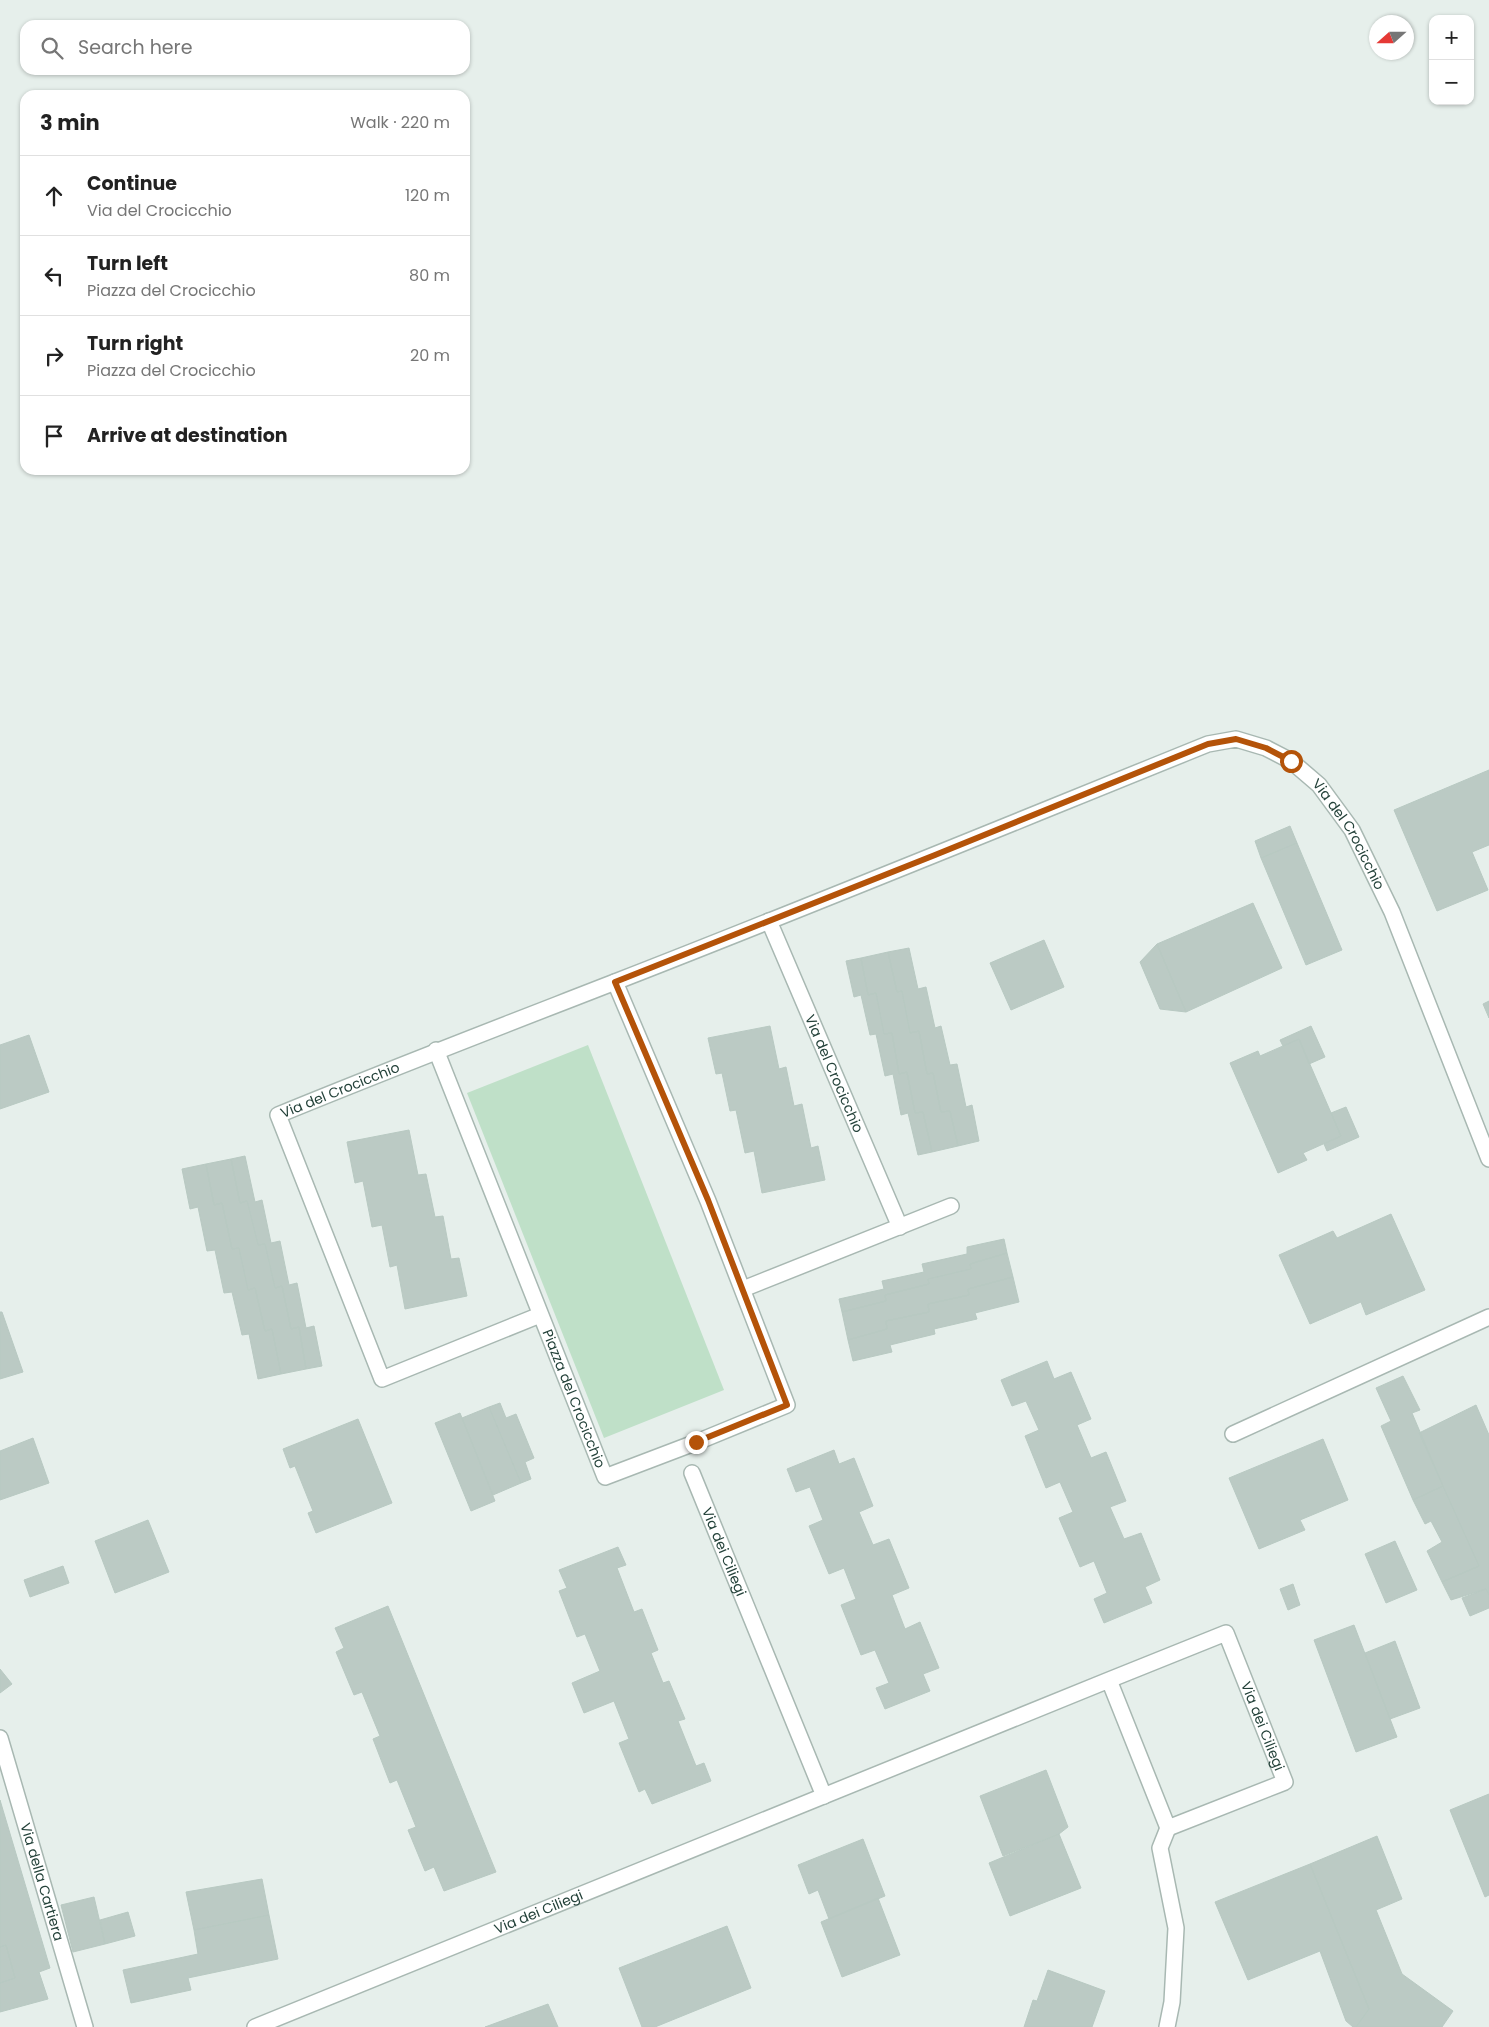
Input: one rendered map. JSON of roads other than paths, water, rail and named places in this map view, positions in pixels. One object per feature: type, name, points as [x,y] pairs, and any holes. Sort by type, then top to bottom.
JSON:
[{"type":"street","name":"Via del Crocicchio","points":[[540,1315],[382,1379],[278,1115],[436,1050],[769,921],[1208,744],[1236,739],[1266,748],[1291,761],[1319,785],[1352,830],[1392,912],[1489,1159]]},
{"type":"street","name":"Via del Crocicchio","points":[[769,921],[900,1227]]},
{"type":"street","name":"Piazza del Crocicchio","points":[[436,1050],[605,1477],[787,1405],[708,1200],[615,982]]},
{"type":"street","points":[[743,1289],[951,1206]]},
{"type":"street","points":[[1233,1434],[1489,1317]]},
{"type":"street","name":"Via dei Ciliegi","points":[[692,1473],[824,1796]]},
{"type":"street","name":"Via dei Ciliegi","points":[[255,2027],[1226,1633],[1285,1782],[1168,1828]]},
{"type":"street","points":[[1109,1680],[1168,1828],[1160,1848],[1176,1928],[1172,2002],[1167,2027]]},
{"type":"street","name":"Via della Cartiera","points":[[0,1738],[85,2027]]}]
